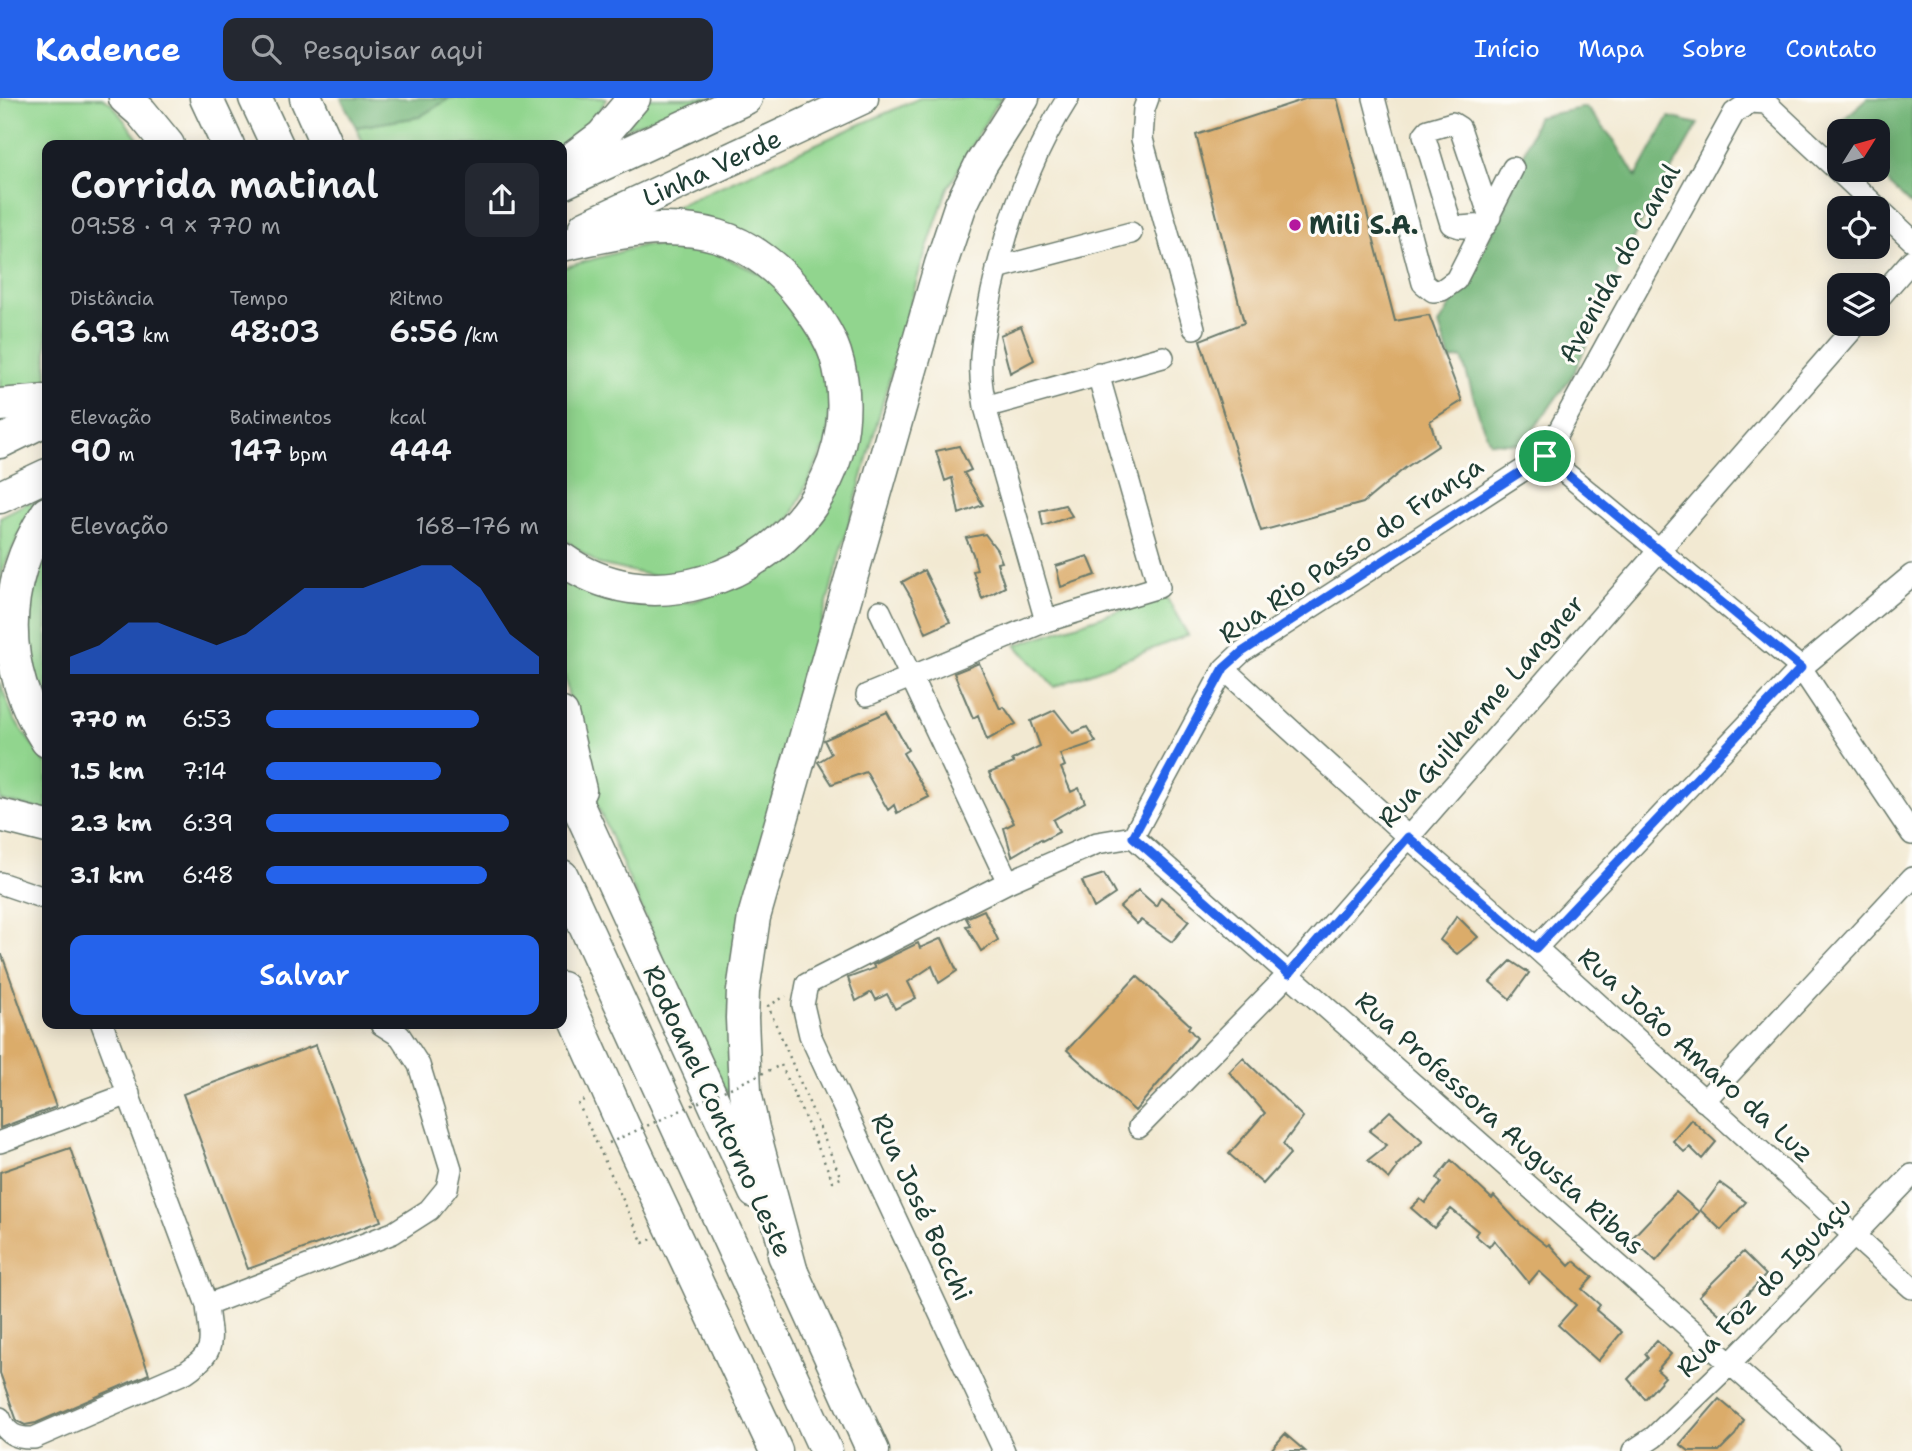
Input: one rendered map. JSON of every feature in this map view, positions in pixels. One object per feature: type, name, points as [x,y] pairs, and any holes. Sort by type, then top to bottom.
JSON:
[{"type":"highway","points":[[125,98],[141,112],[164,140]]},
{"type":"highway","points":[[155,98],[175,140]]},
{"type":"highway","points":[[206,98],[226,140]]},
{"type":"highway","points":[[255,98],[274,140]]},
{"type":"highway","points":[[567,162],[602,136],[634,98]]},
{"type":"highway","name":"Linha Verde","points":[[567,181],[746,98]]},
{"type":"highway","name":"Linha Verde","points":[[567,236],[862,98]]},
{"type":"highway","points":[[792,1273],[745,1092],[741,1018],[754,917],[941,264],[960,207],[976,174],[1023,98]]},
{"type":"highway","points":[[567,244],[638,229],[662,228],[695,230],[742,246],[770,265],[794,288],[819,321],[834,351],[842,380],[843,415],[839,451],[829,479],[817,499],[800,523],[749,563],[719,578],[686,587],[654,590],[624,587],[597,579],[567,562]]},
{"type":"highway","points":[[0,405],[42,401]]},
{"type":"highway","points":[[0,442],[42,421]]},
{"type":"highway","points":[[0,497],[42,477]]},
{"type":"highway","points":[[42,520],[18,562],[10,591],[7,623],[9,655],[18,689],[42,733]]},
{"type":"highway","points":[[567,733],[593,838]]},
{"type":"highway","name":"Rodoanel Contorno Leste","points":[[567,782],[873,1451]]},
{"type":"highway","points":[[0,815],[42,826]]},
{"type":"highway","name":"Rodoanel Contorno Leste","points":[[567,887],[826,1451]]},
{"type":"highway","points":[[567,1002],[616,1134]]},
{"type":"highway","points":[[558,1029],[583,1059],[616,1134],[776,1451]]},
{"type":"street","points":[[1046,621],[985,407],[981,376],[982,341],[1016,203],[1034,160],[1068,98]]},
{"type":"street","points":[[1148,98],[1144,108],[1142,139],[1194,328]]},
{"type":"street","points":[[1374,98],[1423,282],[1433,292],[1442,290],[1456,280],[1513,168]]},
{"type":"street","name":"Avenida do Canal","points":[[1545,456],[1734,113],[1750,102],[1766,103],[1912,240]]},
{"type":"street","points":[[1452,123],[1460,128],[1488,221],[1460,227],[1451,224],[1424,135],[1427,130],[1452,123]]},
{"type":"street","points":[[998,268],[1131,233]]},
{"type":"street","points":[[1890,285],[1912,260]]},
{"type":"street","name":"Rua Guilherme Langner","points":[[1139,1127],[1289,974],[1847,336]]},
{"type":"street","points":[[985,407],[1163,357]]},
{"type":"street","points":[[867,695],[1046,621],[1159,587],[1098,374]]},
{"type":"street","points":[[1545,456],[1801,668],[1912,834]]},
{"type":"street","name":"Rua Rio Passo do França","points":[[1224,668],[1280,626],[1545,456]]},
{"type":"street","points":[[1536,948],[1801,668],[1912,575]]},
{"type":"street","points":[[880,611],[1008,882]]},
{"type":"street","points":[[807,984],[1008,882],[1097,843],[1133,837],[1224,668]]},
{"type":"street","name":"Rua João Amaro da Luz","points":[[1224,668],[1408,837],[1536,948],[1854,1236],[1909,1282]]},
{"type":"street","name":"Rua Professora Augusta Ribas","points":[[1133,837],[1829,1451]]},
{"type":"street","points":[[1704,1101],[1912,878]]},
{"type":"street","points":[[0,883],[42,897]]},
{"type":"street","name":"Rua José Bocchi","points":[[807,984],[803,1004],[810,1035],[1004,1451]]},
{"type":"street","points":[[0,1418],[10,1434],[34,1438],[186,1372],[204,1360],[211,1348],[207,1306],[104,1029]]},
{"type":"street","points":[[207,1306],[393,1233],[429,1210],[447,1188],[451,1169],[419,1065],[400,1036],[389,1029]]},
{"type":"street","points":[[0,1142],[128,1094]]},
{"type":"street","name":"Rua Foz do Iguaçu","points":[[1633,1451],[1654,1437],[1730,1364],[1912,1175]]},
{"type":"path","points":[[616,1134],[781,1065],[833,1181],[841,1178],[768,1006],[807,984]]},
{"type":"path","points":[[588,1098],[578,1103],[643,1243],[652,1239]]},
{"type":"green space","points":[[0,98],[102,98],[111,103],[139,140],[42,140],[42,388],[0,393]]},
{"type":"green space","points":[[341,98],[450,98],[419,117],[356,127]]},
{"type":"green space","points":[[450,98],[607,98],[594,120],[567,140],[362,140],[356,127],[419,117]]},
{"type":"green space","points":[[647,98],[713,98],[624,129]]},
{"type":"green space","points":[[920,98],[1002,98],[947,190],[920,269],[777,782],[730,986],[729,1094],[718,1082],[678,994],[584,774],[567,688],[567,582],[595,596],[647,606],[694,601],[737,586],[772,567],[804,537],[843,474],[818,304],[658,214]]},
{"type":"green space","points":[[1868,98],[1912,98],[1912,206],[1887,182],[1890,182],[1890,119],[1844,119]]},
{"type":"green space","points":[[1586,107],[1614,140],[1636,177],[1669,117],[1698,124],[1635,234],[1574,373],[1523,444],[1490,442],[1481,422],[1462,358],[1450,360],[1439,325],[1504,211],[1537,117]]},
{"type":"green space","points":[[644,245],[712,251],[773,280],[818,339],[831,395],[828,440],[790,520],[711,571],[653,576],[598,564],[567,542],[567,267]]},
{"type":"green space","points":[[36,502],[4,566],[0,583],[0,517],[27,503]]},
{"type":"green space","points":[[42,548],[42,707],[15,634],[29,567]]},
{"type":"green space","points":[[1165,595],[1188,635],[1054,687],[1016,645]]},
{"type":"green space","points":[[0,682],[14,719],[42,758],[42,810],[0,800]]},
{"type":"building","name":"Mili S.A.","points":[[1308,98],[1337,98],[1395,321],[1429,315],[1462,401],[1430,421],[1438,446],[1405,468],[1363,503],[1261,531],[1200,340],[1244,323],[1196,135]]},
{"type":"building","points":[[1021,326],[1034,360],[1010,373],[1000,335]]},
{"type":"building","points":[[959,446],[971,470],[964,473],[983,505],[959,514],[952,478],[945,481],[936,451]]},
{"type":"building","points":[[1065,505],[1072,516],[1043,526],[1040,511]]},
{"type":"building","points":[[985,534],[1002,562],[997,563],[1005,587],[982,599],[973,571],[977,570],[973,554],[966,538]]},
{"type":"building","points":[[1088,556],[1096,575],[1061,587],[1056,566]]},
{"type":"building","points":[[924,570],[950,622],[926,633],[902,582]]},
{"type":"building","points":[[979,663],[1000,709],[1004,707],[1016,724],[987,740],[978,715],[973,718],[954,673]]},
{"type":"building","points":[[1055,710],[1073,733],[1087,727],[1096,742],[1060,754],[1065,766],[1061,768],[1071,792],[1079,788],[1085,802],[1053,820],[1059,832],[1012,856],[1004,828],[1014,823],[989,773],[1014,763],[1012,760],[1040,746],[1031,721]]},
{"type":"building","points":[[887,712],[908,750],[903,753],[929,797],[897,813],[894,805],[888,810],[866,772],[832,784],[818,762],[831,754],[824,740]]},
{"type":"building","points":[[1104,874],[1115,894],[1094,908],[1082,881]]},
{"type":"building","points":[[1138,890],[1156,906],[1161,897],[1189,921],[1172,942],[1141,920],[1137,924],[1120,907]]},
{"type":"building","points":[[984,910],[998,940],[981,951],[966,926],[970,925],[966,918]]},
{"type":"building","points":[[1457,916],[1478,937],[1457,954],[1440,940]]},
{"type":"building","points":[[942,938],[957,971],[939,983],[932,966],[908,982],[916,998],[895,1009],[887,994],[876,1000],[872,992],[856,1001],[848,978],[875,968],[873,965],[918,943],[920,948]]},
{"type":"building","points":[[0,955],[56,1107],[0,1128]]},
{"type":"building","points":[[1511,961],[1529,973],[1510,999],[1490,982]]},
{"type":"building","points":[[1137,976],[1190,1025],[1188,1028],[1197,1038],[1135,1111],[1067,1050]]},
{"type":"building","points":[[316,1045],[381,1221],[248,1269],[183,1094]]},
{"type":"building","points":[[1243,1058],[1303,1117],[1283,1144],[1290,1154],[1263,1184],[1229,1154],[1265,1113],[1229,1072]]},
{"type":"building","points":[[1390,1111],[1423,1141],[1396,1166],[1389,1179],[1368,1160],[1387,1145],[1369,1131]]},
{"type":"building","points":[[1691,1119],[1716,1142],[1702,1159],[1690,1147],[1684,1152],[1673,1141]]},
{"type":"building","points":[[70,1148],[149,1374],[36,1423],[25,1425],[17,1421],[0,1373],[0,1172]]},
{"type":"building","points":[[1451,1160],[1492,1199],[1494,1196],[1521,1225],[1547,1246],[1549,1244],[1569,1266],[1574,1261],[1593,1277],[1582,1289],[1600,1305],[1596,1310],[1622,1332],[1598,1361],[1558,1325],[1576,1305],[1539,1271],[1529,1283],[1494,1240],[1489,1247],[1475,1235],[1478,1231],[1451,1209],[1434,1228],[1411,1208],[1420,1199],[1425,1203],[1441,1183],[1437,1178]]},
{"type":"building","points":[[1720,1183],[1746,1202],[1721,1230],[1700,1210]]},
{"type":"building","points":[[1676,1192],[1699,1212],[1656,1261],[1632,1238]]},
{"type":"building","points":[[1743,1252],[1766,1275],[1724,1318],[1699,1296]]},
{"type":"building","points":[[1657,1341],[1671,1354],[1657,1370],[1665,1377],[1645,1399],[1628,1379],[1648,1358],[1645,1354]]},
{"type":"building","points":[[1719,1399],[1744,1420],[1735,1435],[1719,1451],[1689,1451],[1680,1444]]},
{"type":"building","points":[[1285,1434],[1305,1451],[1270,1451]]},
{"type":"place","name":"Mili S.A.","points":[[1295,225]]},
{"type":"route","points":[[1545,456],[1801,668],[1536,948],[1408,837],[1289,974],[1133,837],[1224,668],[1280,626],[1545,456]]}]
